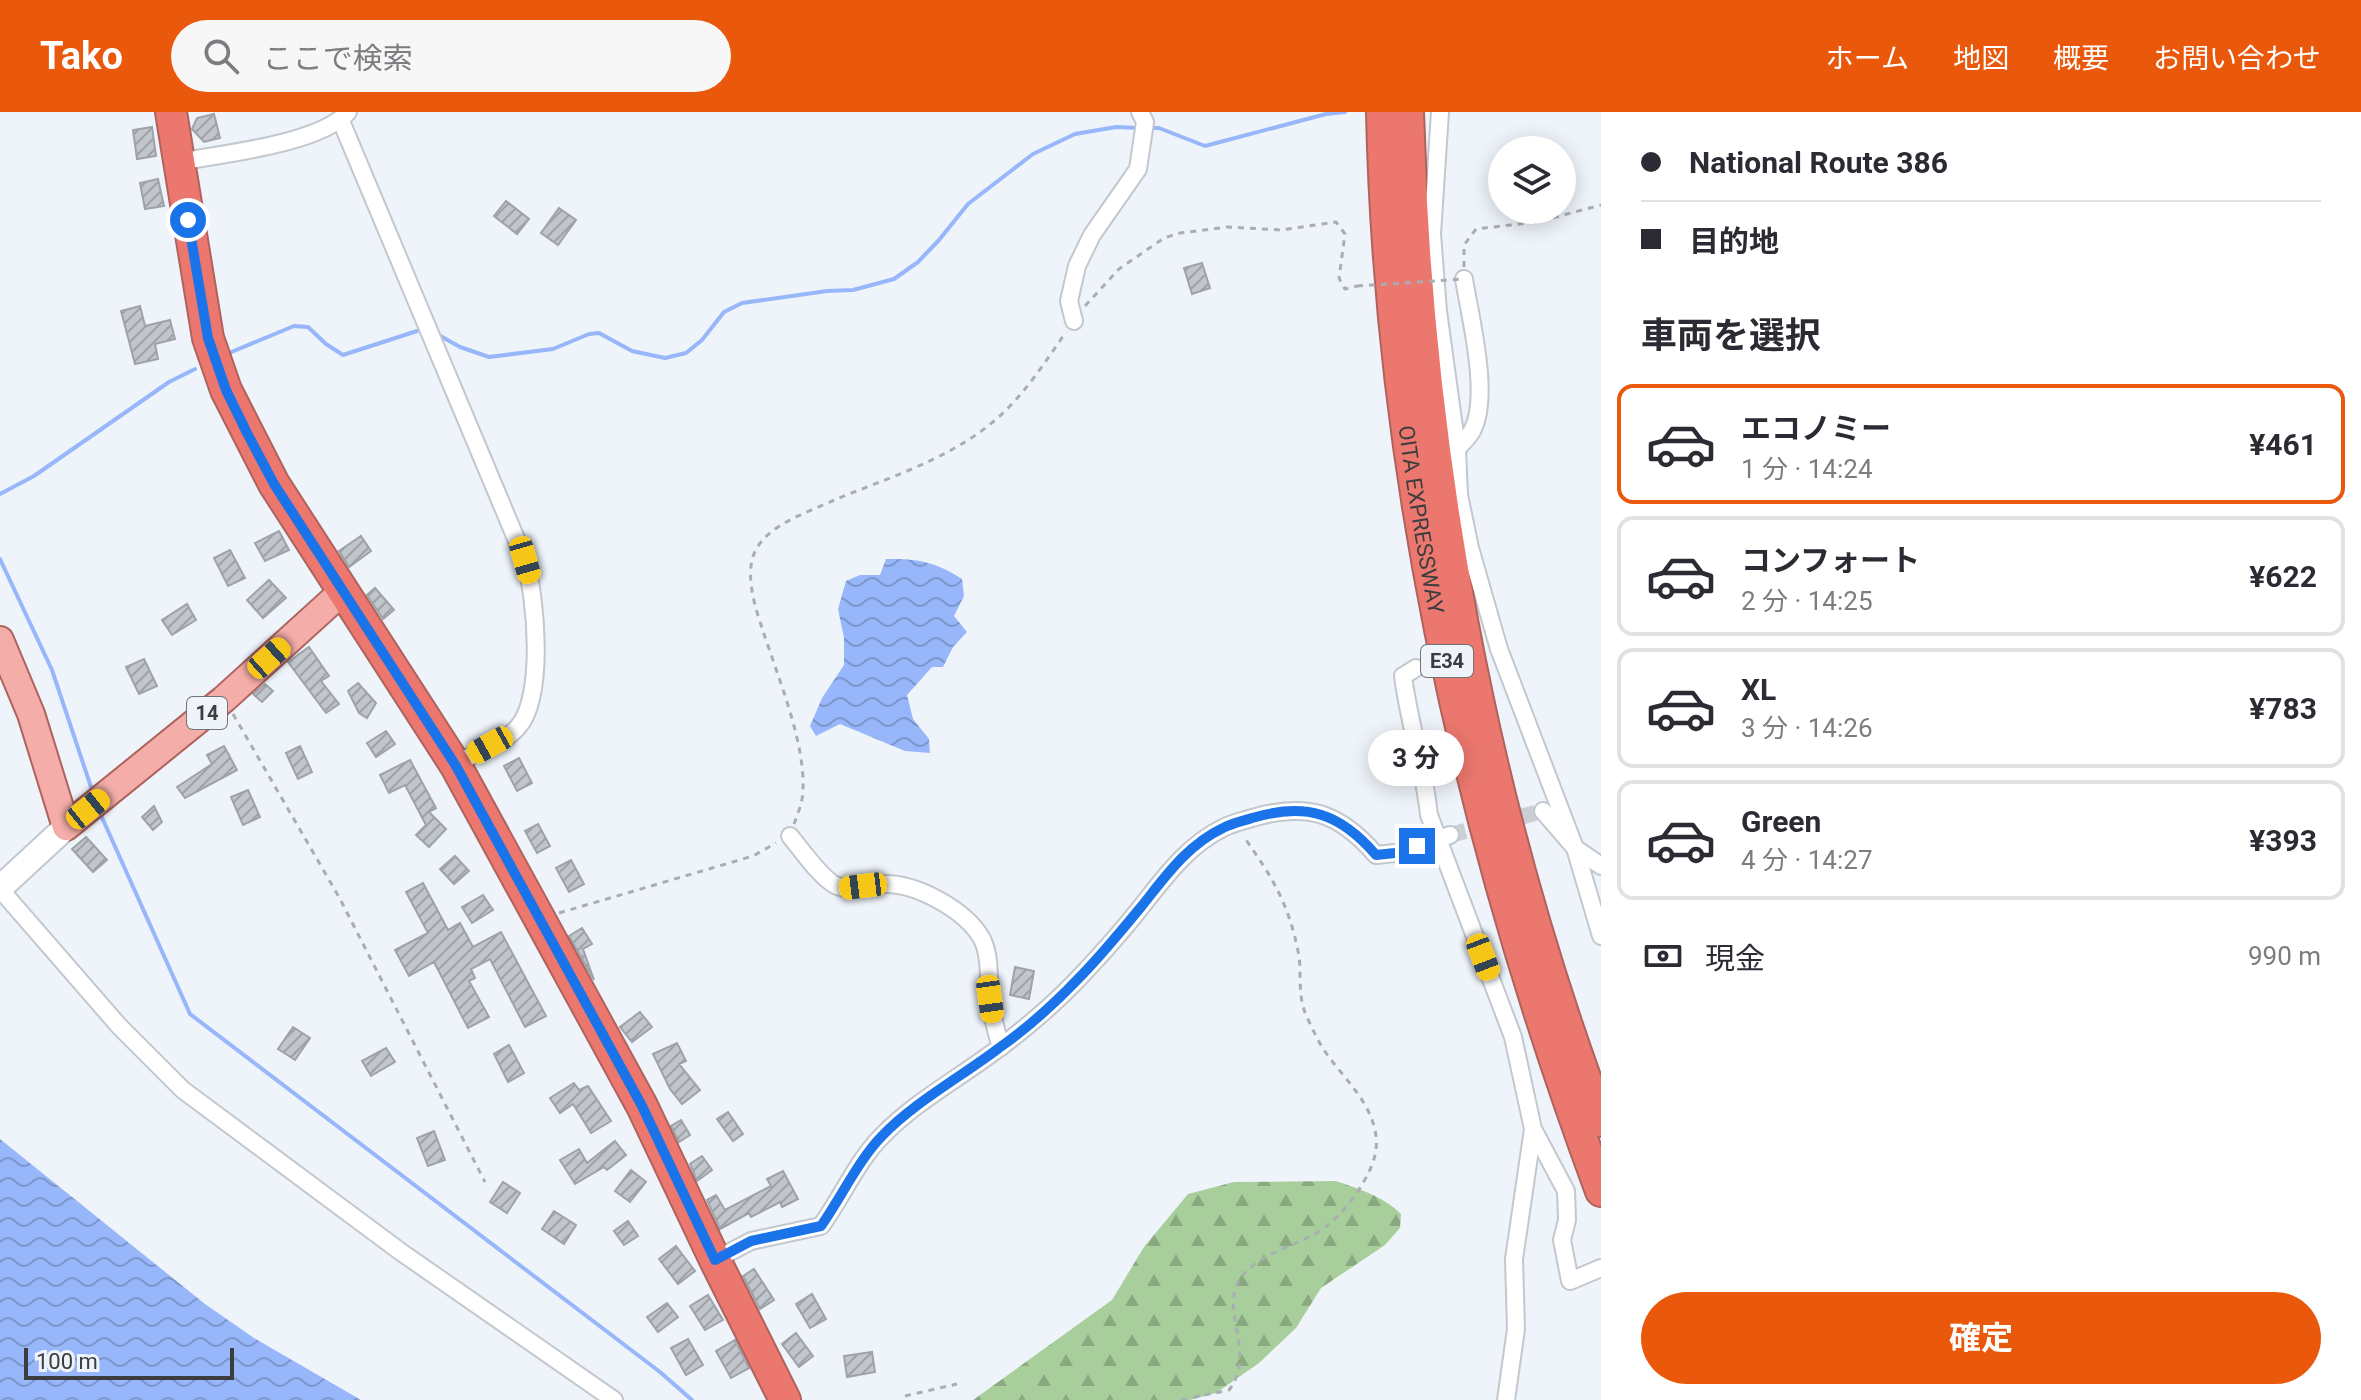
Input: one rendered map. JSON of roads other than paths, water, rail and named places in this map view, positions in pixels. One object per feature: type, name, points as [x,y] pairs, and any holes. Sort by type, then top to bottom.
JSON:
[{"type":"highway","points":[[171,112],[208,338],[226,390],[274,484],[456,766],[642,1106],[785,1400]]},
{"type":"highway","name":"OITA EXPRESSWAY","points":[[1408,112],[1423,355],[1459,600],[1484,729],[1515,851],[1549,967],[1601,1121]]},
{"type":"highway","name":"OITA EXPRESSWAY","points":[[1382,121],[1402,382],[1436,610],[1490,850],[1565,1095],[1601,1191]]},
{"type":"main road","name":"14","points":[[66,827],[224,699],[343,591]]},
{"type":"main road","points":[[0,640],[31,714],[66,827],[0,888]]},
{"type":"street","points":[[1074,321],[1069,301],[1077,266],[1092,235],[1138,169],[1145,122],[1140,112]]},
{"type":"street","points":[[1440,112],[1432,234],[1438,311],[1457,449],[1459,495],[1470,548],[1499,649],[1575,848],[1601,936]]},
{"type":"street","points":[[178,162],[284,143],[344,116],[525,560],[532,584],[536,657],[529,712],[517,730],[456,766]]},
{"type":"street","points":[[1457,449],[1473,431],[1480,397],[1464,279]]},
{"type":"street","points":[[1481,654],[1499,649]]},
{"type":"street","points":[[1416,668],[1403,676],[1429,815],[1444,837],[1513,1037],[1533,1129],[1566,1191],[1567,1220],[1562,1240],[1570,1281],[1601,1268]]},
{"type":"street","points":[[715,1260],[751,1241],[821,1226],[881,1137],[919,1105],[1001,1047],[1076,982],[1178,862],[1199,842],[1235,823],[1269,813],[1297,810],[1318,812],[1339,821],[1358,834],[1376,855],[1395,853],[1444,837]]},
{"type":"street","points":[[1543,811],[1575,848],[1601,866]]},
{"type":"street","points":[[790,836],[833,884],[844,888],[885,884],[903,886],[931,895],[967,920],[981,938],[987,957],[993,1024],[1001,1047]]},
{"type":"street","points":[[0,888],[119,1026],[183,1090],[401,1252],[614,1400]]},
{"type":"street","points":[[1506,1400],[1516,1329],[1514,1259],[1533,1129]]},
{"type":"water","points":[[886,559],[926,562],[962,579],[964,596],[954,616],[967,632],[953,647],[943,667],[932,667],[907,695],[913,719],[929,739],[930,753],[905,751],[840,724],[816,736],[810,726],[822,698],[844,665],[844,638],[838,609],[846,581],[860,575],[880,575]]},
{"type":"water","points":[[0,1139],[205,1304],[254,1338],[361,1400],[0,1400]]},
{"type":"waterway","points":[[1148,128],[1159,128],[1205,146],[1326,114],[1345,112]]},
{"type":"waterway","points":[[435,333],[460,347],[489,357],[553,349],[599,333],[632,351],[665,358],[686,353],[702,340],[724,312],[742,303],[853,290],[894,279],[918,262],[968,204],[1033,154],[1075,134],[1116,127],[1139,128]]},
{"type":"waterway","points":[[229,353],[294,326],[308,327],[343,355],[417,331]]},
{"type":"waterway","points":[[0,494],[34,476],[169,382],[195,369]]},
{"type":"waterway","points":[[0,559],[52,670],[92,790]]},
{"type":"waterway","points":[[100,813],[190,1014],[660,1372],[692,1400]]},
{"type":"tunnel","points":[[1416,668],[1453,660]]},
{"type":"tunnel","points":[[1450,835],[1543,811]]}]
